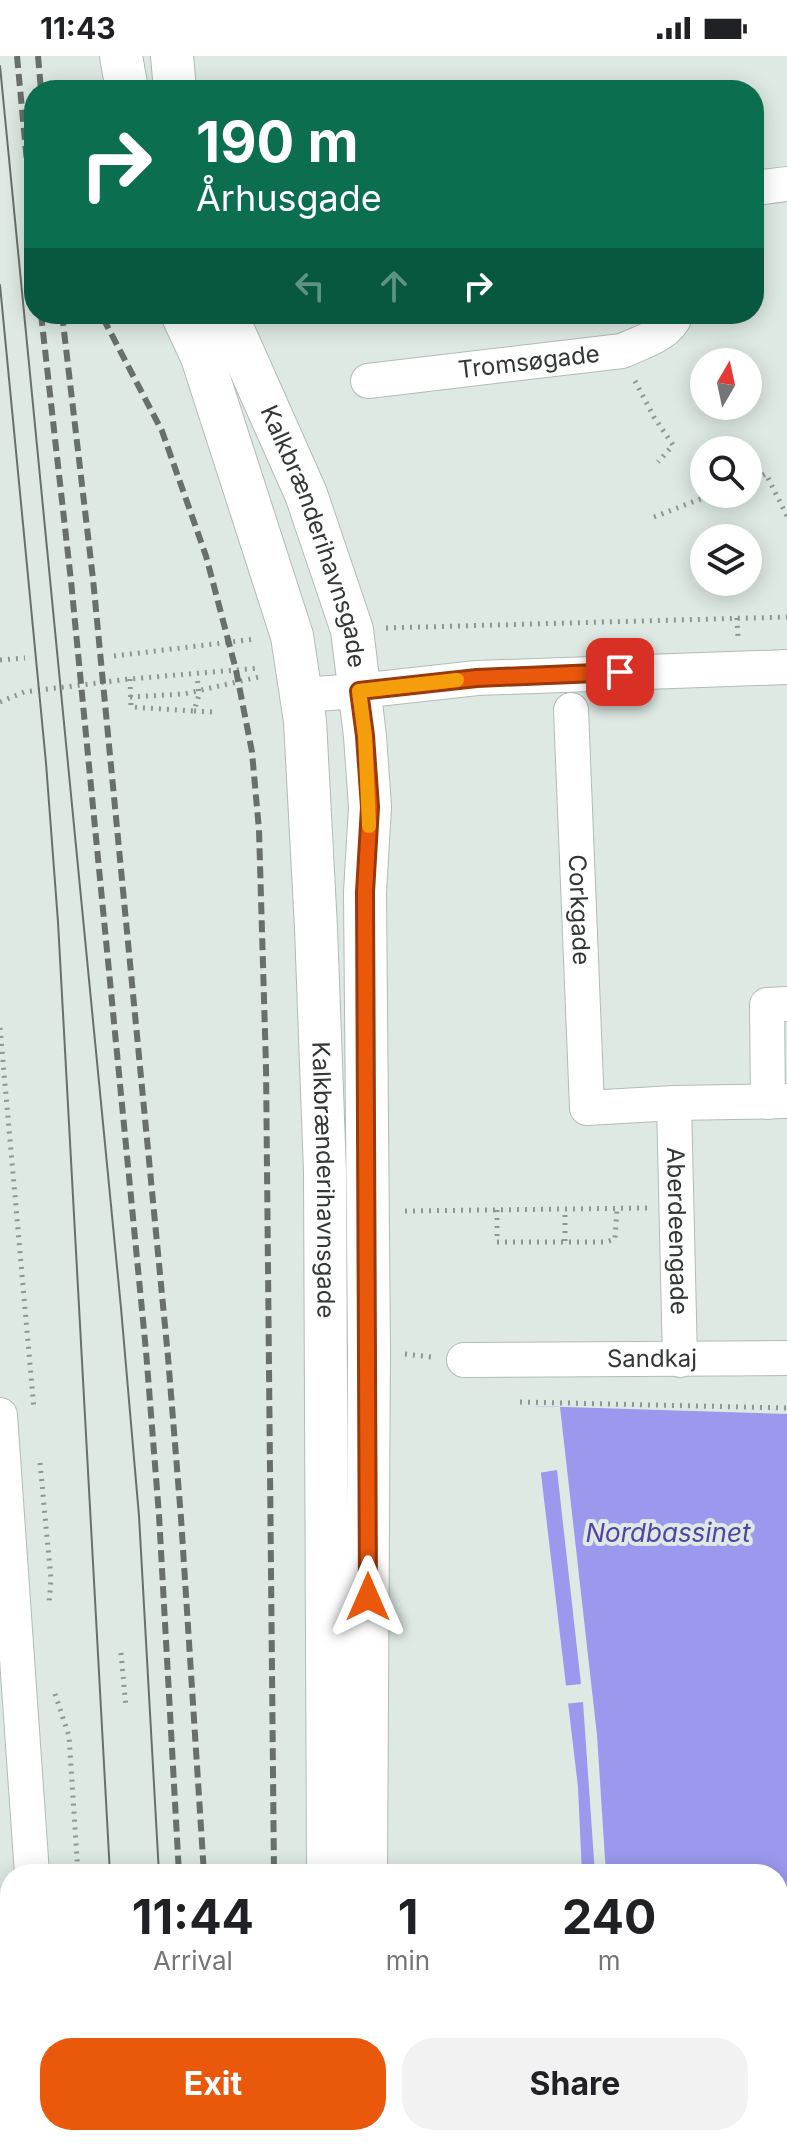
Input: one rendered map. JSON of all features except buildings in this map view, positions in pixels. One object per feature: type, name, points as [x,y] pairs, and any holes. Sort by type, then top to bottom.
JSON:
[{"type":"main road","points":[[121,56],[125,80]]},
{"type":"main road","points":[[172,56],[174,80]]},
{"type":"main road","name":"Kalkbrænderihavnsgade","points":[[187,324],[202,357],[292,636],[278,684],[305,721],[325,1172],[328,1864]]},
{"type":"main road","name":"Kalkbrænderihavnsgade","points":[[230,324],[306,494],[352,630],[365,736],[370,807],[365,892],[369,1350],[366,1864]]},
{"type":"street","points":[[764,187],[787,184]]},
{"type":"street","name":"Tromsøgade","points":[[368,381],[622,351],[673,324]]},
{"type":"street","points":[[278,684],[359,691],[477,678],[787,667]]},
{"type":"street","name":"Corkgade","points":[[571,710],[587,1108],[674,1103]]},
{"type":"street","points":[[674,1103],[777,1102],[767,1005],[787,1004]]},
{"type":"street","name":"Aberdeengade","points":[[674,1103],[680,1360]]},
{"type":"street","name":"Sandkaj","points":[[464,1360],[787,1358]]},
{"type":"street","points":[[0,1415],[31,1864]]},
{"type":"path","points":[[622,351],[640,392],[673,445],[658,462]]},
{"type":"path","points":[[762,476],[766,474],[787,516]]},
{"type":"path","points":[[654,517],[690,503]]},
{"type":"path","points":[[352,630],[787,617]]},
{"type":"path","points":[[114,656],[292,636]]},
{"type":"path","points":[[0,660],[25,658]]},
{"type":"path","points":[[0,702],[24,692],[260,668],[278,684]]},
{"type":"path","points":[[194,711],[199,695],[197,675]]},
{"type":"path","points":[[130,679],[131,707],[213,712]]},
{"type":"path","points":[[130,697],[278,684]]},
{"type":"path","points":[[0,1028],[36,1423]]},
{"type":"path","points":[[368,1211],[676,1207]]},
{"type":"path","points":[[497,1210],[497,1242],[606,1242],[615,1239],[617,1208]]},
{"type":"path","points":[[565,1209],[565,1241]]},
{"type":"path","points":[[369,1350],[464,1360]]},
{"type":"path","points":[[520,1402],[787,1408]]},
{"type":"path","points":[[39,1454],[51,1579],[48,1617]]},
{"type":"path","points":[[121,1653],[126,1708]]},
{"type":"path","points":[[52,1686],[69,1736],[77,1864]]},
{"type":"water","name":"Nordbassinet","points":[[533,1406],[787,1414],[787,1864],[582,1864],[578,1787]]},
{"type":"pier","points":[[531,1406],[560,1407],[597,1735],[605,1864],[594,1864],[583,1702],[564,1704],[562,1686],[581,1684],[557,1470],[538,1473]]},
{"type":"tram line","points":[[0,66],[24,312]]},
{"type":"tram line","points":[[0,285],[46,763],[58,922],[109,1864]]},
{"type":"tram line","points":[[25,324],[121,1308],[139,1516],[158,1864]]},
{"type":"railway","points":[[17,56],[24,131]]},
{"type":"railway","points":[[38,56],[40,80]]},
{"type":"railway","points":[[42,324],[71,581],[146,1351],[159,1515],[178,1864]]},
{"type":"railway","points":[[63,324],[93,579],[168,1357],[203,1864]]},
{"type":"railway","points":[[106,324],[162,431],[206,556],[236,670],[252,752],[259,830],[266,1066],[274,1864]]},
{"type":"slow traffic","points":[[369,826],[365,736],[359,691],[457,680]]},
{"type":"route","points":[[368,1597],[365,892],[370,807],[359,691],[477,678],[620,672]]}]
